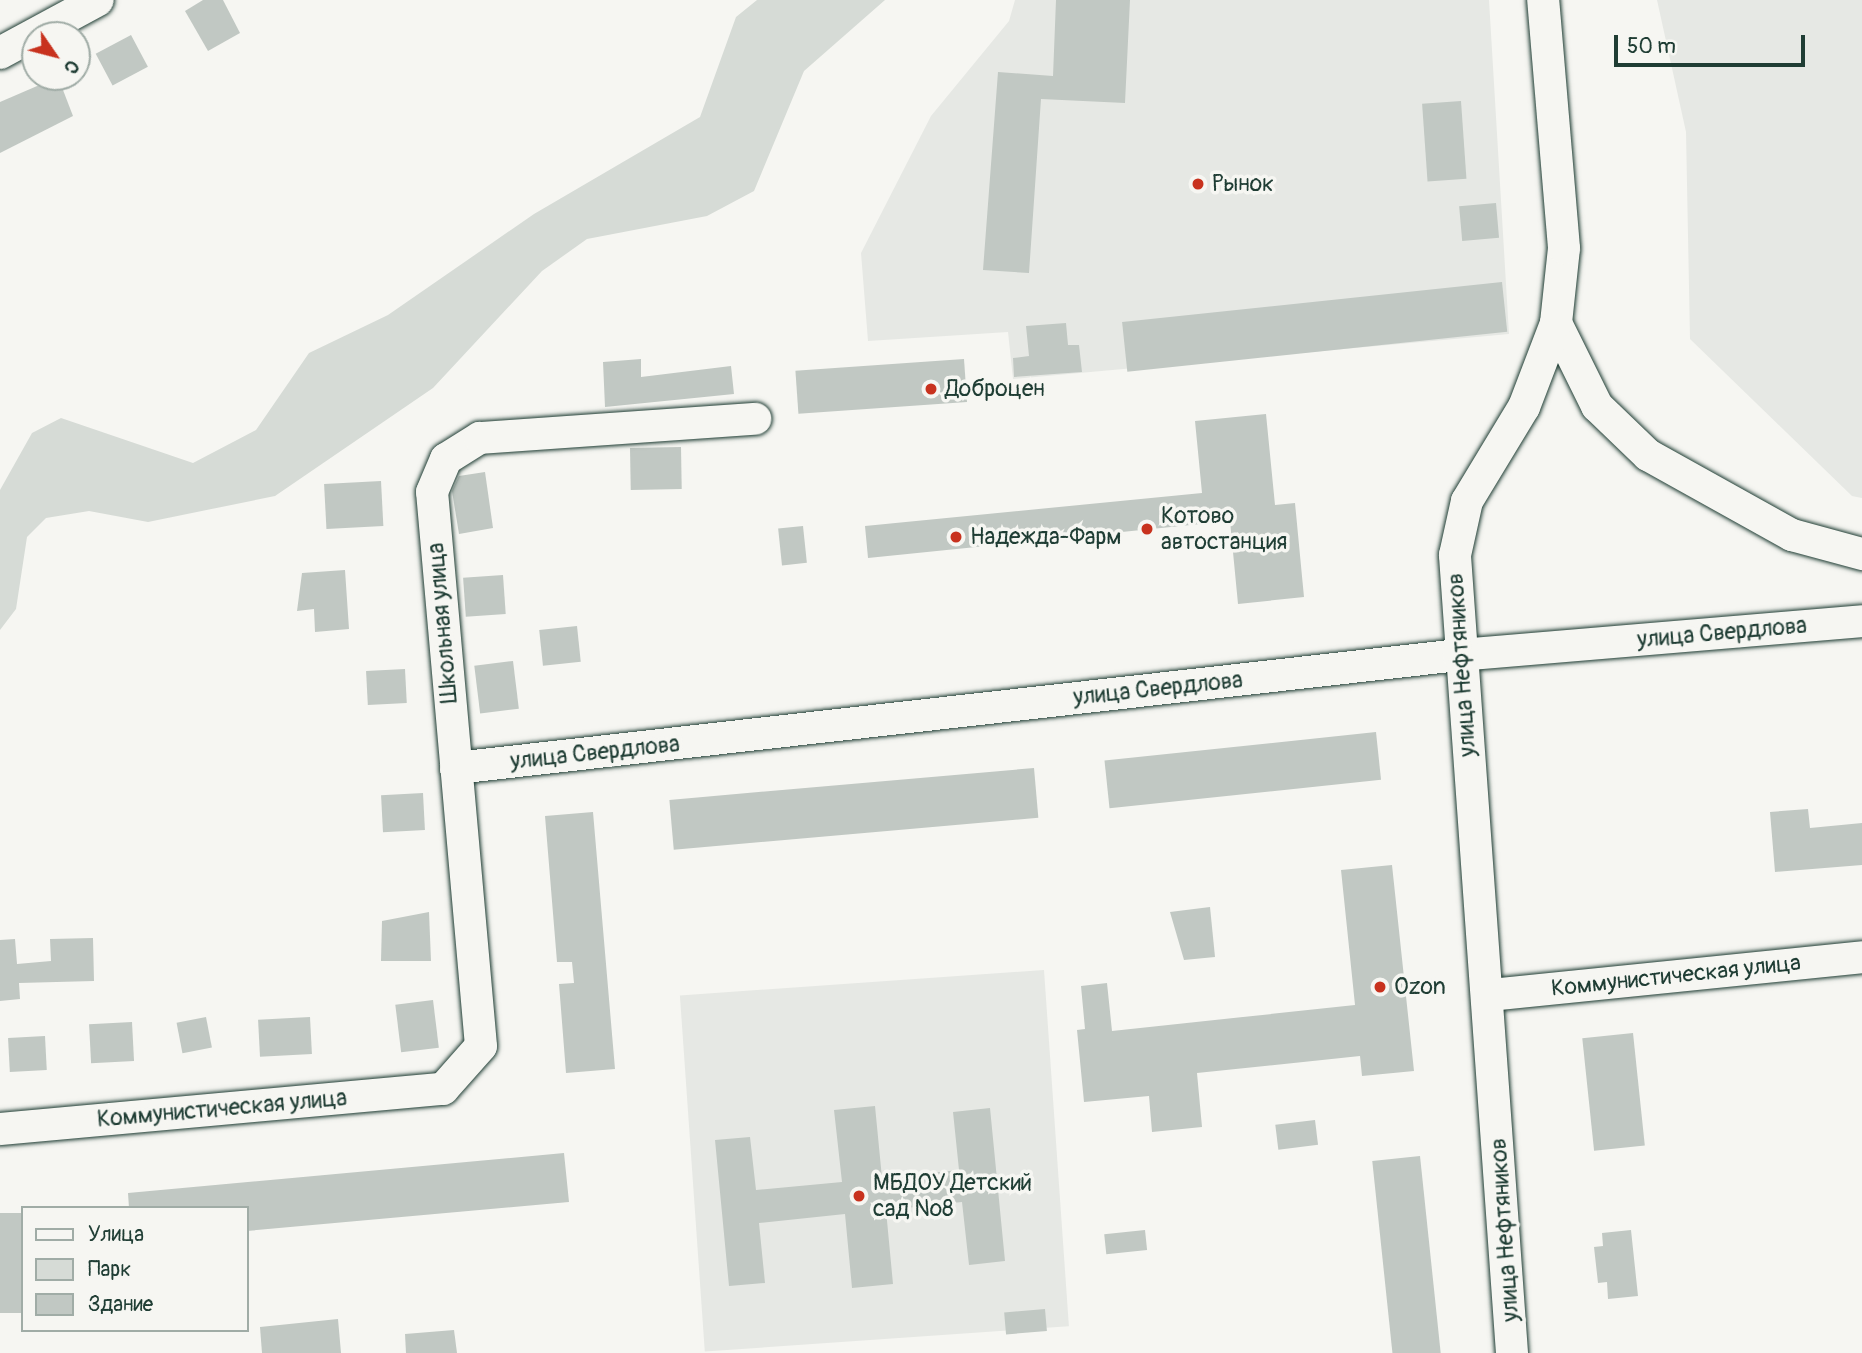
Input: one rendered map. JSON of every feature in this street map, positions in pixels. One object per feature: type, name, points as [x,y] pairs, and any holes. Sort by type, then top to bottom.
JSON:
[{"type":"street","points":[[0,53],[99,0]]},
{"type":"street","name":"улица Нефтяников","points":[[1512,1353],[1490,995],[1459,655],[1455,555],[1467,501],[1524,407],[1556,323],[1564,234],[1543,0]]},
{"type":"street","points":[[1556,323],[1597,406],[1648,455],[1792,535],[1862,554]]},
{"type":"street","name":"Школьная улица","points":[[443,1089],[481,1046],[432,492],[446,459],[480,438],[755,419]]},
{"type":"street","name":"улица Свердлова","points":[[456,768],[1459,655],[1862,621]]},
{"type":"street","name":"Коммунистическая улица","points":[[1490,995],[1862,957]]},
{"type":"street","name":"Коммунистическая улица","points":[[0,1129],[443,1089]]},
{"type":"shaded area","name":"Рынок","points":[[1015,0],[1489,0],[1509,334],[1013,379],[1008,332],[868,341],[861,253],[931,116],[1009,21]]},
{"type":"shaded area","points":[[1657,0],[1862,0],[1862,498],[1852,496],[1690,339],[1686,132]]},
{"type":"shaded area","points":[[1044,970],[1069,1326],[705,1352],[680,995]]},
{"type":"green space","points":[[757,0],[885,0],[804,71],[754,191],[707,216],[587,239],[542,271],[433,388],[275,496],[148,522],[89,511],[46,518],[27,537],[16,609],[0,630],[0,490],[32,433],[61,418],[193,463],[256,430],[309,353],[388,315],[534,214],[700,117],[736,17]]},
{"type":"building","points":[[203,0],[223,0],[240,33],[208,51],[185,11]]},
{"type":"building","points":[[1056,0],[1130,0],[1125,103],[1041,99],[1029,273],[983,270],[998,72],[1053,76]]},
{"type":"building","points":[[131,35],[148,67],[113,86],[96,54]]},
{"type":"building","points":[[26,91],[63,91],[73,116],[0,153],[0,102]]},
{"type":"building","points":[[1461,101],[1466,179],[1428,182],[1422,104]]},
{"type":"building","points":[[1496,203],[1499,238],[1462,241],[1459,206]]},
{"type":"building","points":[[1502,282],[1507,332],[1127,372],[1122,322]]},
{"type":"building","points":[[1066,323],[1068,345],[1079,345],[1082,372],[1014,377],[1013,358],[1029,356],[1026,326]]},
{"type":"building","points":[[641,359],[641,377],[731,366],[734,394],[605,407],[603,362]]},
{"type":"building","points":[[964,359],[967,402],[798,414],[795,371]]},
{"type":"building","points":[[1266,414],[1275,505],[1295,503],[1304,597],[1238,604],[1230,521],[868,558],[865,526],[1202,493],[1195,421]]},
{"type":"building","points":[[681,447],[682,489],[631,490],[630,448]]},
{"type":"building","points":[[485,472],[493,528],[459,534],[452,491],[459,476]]},
{"type":"building","points":[[381,481],[383,526],[326,529],[324,484]]},
{"type":"building","points":[[803,526],[807,563],[782,565],[778,529]]},
{"type":"building","points":[[345,570],[349,629],[315,632],[314,609],[297,611],[302,573]]},
{"type":"building","points":[[503,575],[506,614],[466,617],[463,578]]},
{"type":"building","points":[[577,626],[581,662],[543,666],[539,630]]},
{"type":"building","points":[[513,661],[519,709],[480,713],[474,666]]},
{"type":"building","points":[[405,669],[407,703],[368,705],[366,671]]},
{"type":"building","points":[[1376,732],[1381,780],[1110,808],[1104,761]]},
{"type":"building","points":[[1034,768],[1038,818],[674,850],[669,800]]},
{"type":"building","points":[[423,793],[425,830],[383,832],[381,795]]},
{"type":"building","points":[[1808,809],[1810,828],[1862,823],[1862,865],[1775,872],[1770,812]]},
{"type":"building","points":[[593,812],[615,1069],[566,1073],[559,984],[574,983],[572,962],[557,962],[545,816]]},
{"type":"building","points":[[1392,865],[1414,1071],[1362,1076],[1360,1056],[1197,1073],[1202,1127],[1152,1132],[1149,1096],[1084,1102],[1077,1030],[1085,1029],[1081,986],[1107,983],[1112,1031],[1355,1005],[1341,870]]},
{"type":"building","points":[[1210,907],[1215,957],[1184,960],[1170,912]]},
{"type":"building","points":[[429,912],[431,961],[381,961],[382,921]]},
{"type":"building","points":[[93,938],[94,981],[19,983],[20,999],[0,1001],[0,940],[15,939],[17,964],[51,961],[50,939]]},
{"type":"building","points":[[433,1000],[439,1048],[401,1052],[395,1005]]},
{"type":"building","points":[[206,1017],[212,1047],[182,1053],[177,1023]]},
{"type":"building","points":[[310,1017],[312,1054],[260,1057],[258,1020]]},
{"type":"building","points":[[132,1022],[134,1061],[91,1063],[89,1024]]},
{"type":"building","points":[[1633,1033],[1645,1145],[1594,1151],[1582,1038]]},
{"type":"building","points":[[45,1036],[47,1070],[10,1072],[8,1038]]},
{"type":"building","name":"МБДОУ Детский сад №8","points":[[875,1106],[882,1178],[959,1170],[953,1112],[990,1108],[1005,1261],[969,1265],[962,1202],[886,1210],[893,1284],[852,1288],[845,1214],[759,1223],[765,1283],[729,1286],[715,1140],[750,1137],[756,1190],[842,1182],[834,1110]]},
{"type":"building","points":[[1315,1120],[1318,1145],[1278,1150],[1275,1125]]},
{"type":"building","points":[[564,1153],[569,1202],[248,1231],[248,1206],[129,1206],[128,1193]]},
{"type":"building","points":[[1420,1156],[1441,1353],[1392,1353],[1372,1161]]},
{"type":"building","points":[[0,1213],[21,1213],[21,1313],[0,1313]]},
{"type":"building","points":[[1145,1230],[1147,1250],[1106,1254],[1104,1234]]},
{"type":"building","points":[[1631,1230],[1638,1296],[1608,1299],[1607,1282],[1598,1283],[1594,1247],[1603,1246],[1602,1233]]},
{"type":"building","points":[[1045,1309],[1047,1331],[1006,1334],[1004,1313]]},
{"type":"building","points":[[338,1319],[341,1353],[262,1353],[260,1327]]},
{"type":"building","points":[[454,1330],[457,1353],[406,1353],[405,1334]]},
{"type":"place","name":"Рынок","points":[[1198,184]]},
{"type":"place","name":"Доброцен","points":[[931,389]]},
{"type":"place","name":"Котово автостанция","points":[[1147,529]]},
{"type":"place","name":"Надежда-Фарм","points":[[956,537]]},
{"type":"place","name":"Ozon","points":[[1380,987]]},
{"type":"place","name":"МБДОУ Детский сад №8","points":[[859,1196]]}]
